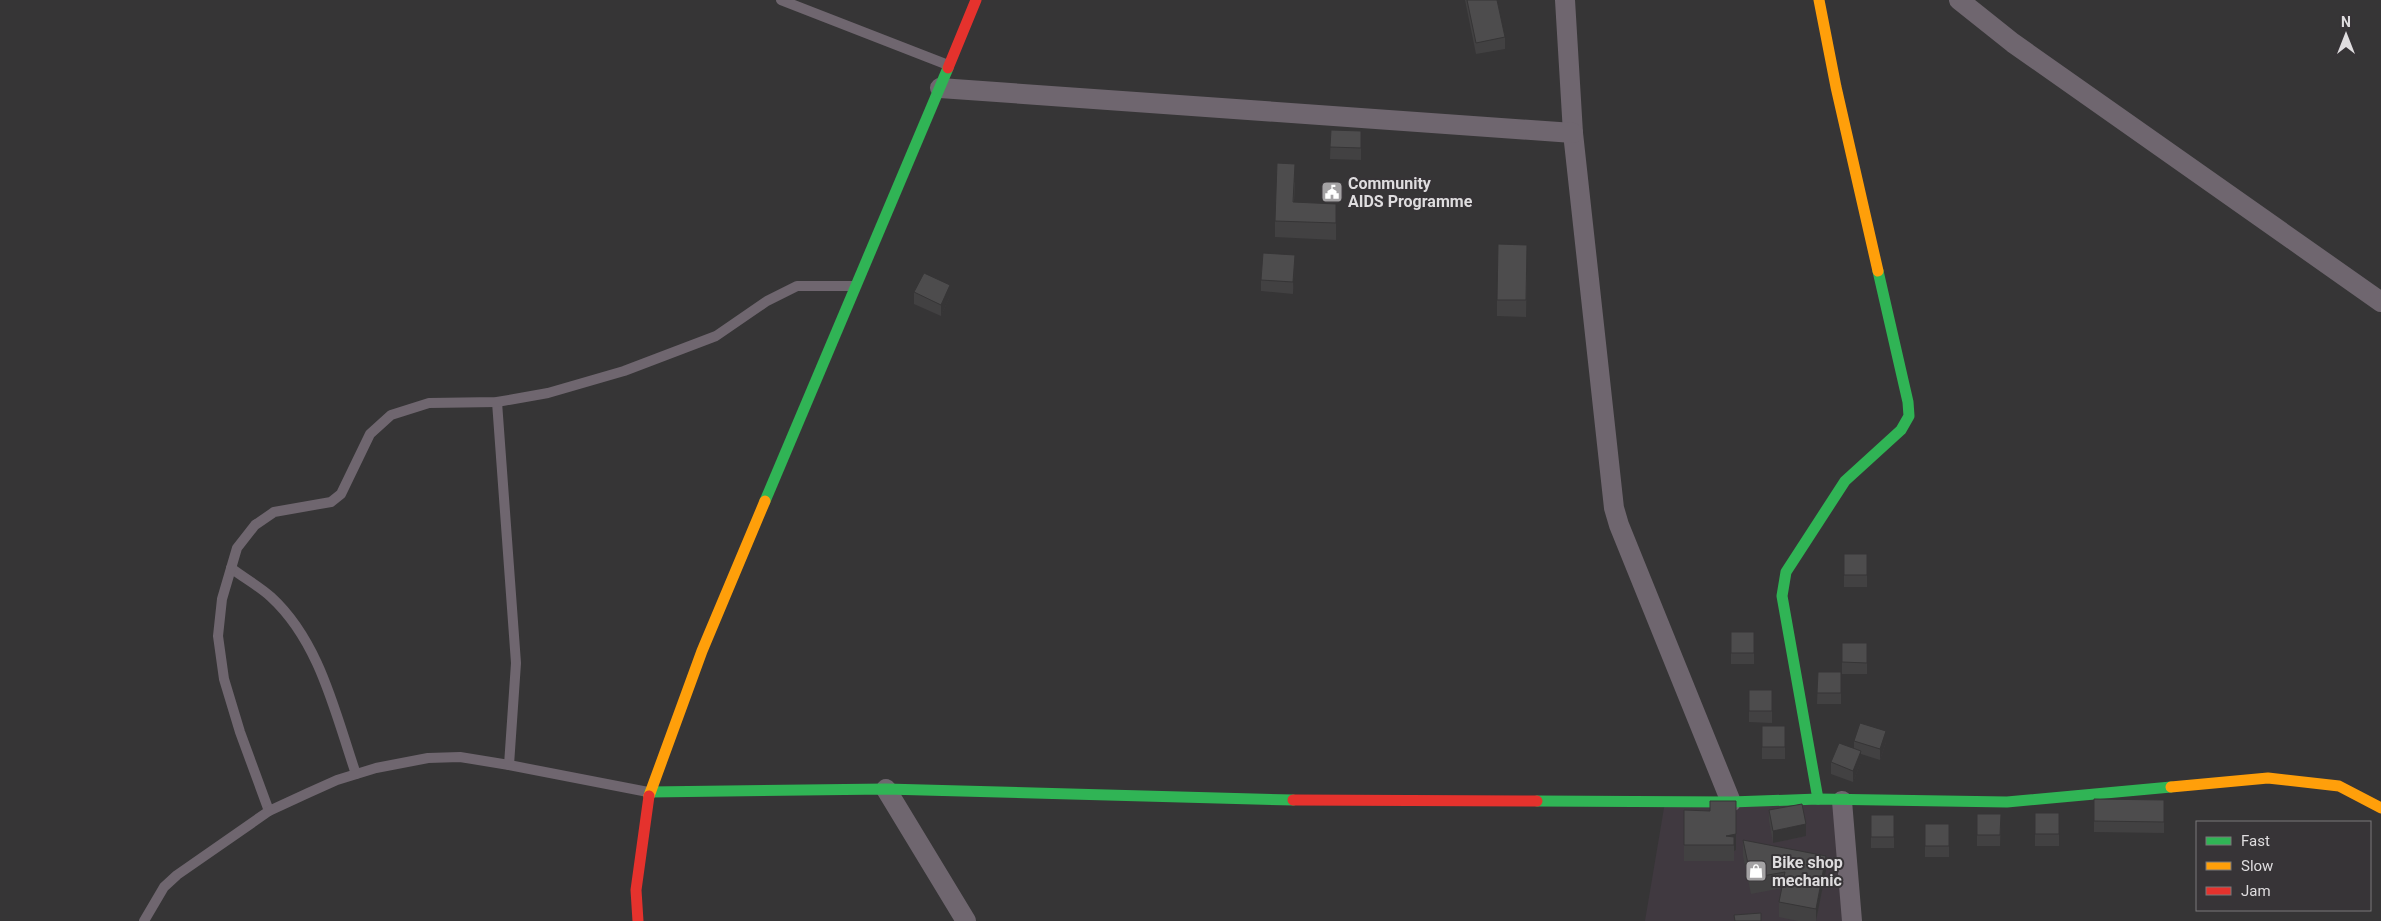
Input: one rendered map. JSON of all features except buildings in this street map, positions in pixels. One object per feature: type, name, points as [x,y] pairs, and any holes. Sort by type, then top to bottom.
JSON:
[{"type":"street","points":[[638,921],[636,890],[650,792],[702,651],[976,0]]},
{"type":"street","points":[[1565,0],[1573,134],[1614,508],[1622,534],[1731,802]]},
{"type":"street","points":[[1818,798],[1782,596],[1786,572],[1845,481],[1901,430],[1909,416],[1908,402],[1836,86],[1819,0]]},
{"type":"street","points":[[1959,0],[2013,43],[2381,302]]},
{"type":"street","points":[[940,88],[1573,134]]},
{"type":"street","points":[[650,792],[886,789],[1279,800],[1731,802],[1818,798],[1842,801],[2007,802],[2268,778],[2339,786],[2381,808]]},
{"type":"street","points":[[886,789],[966,921]]},
{"type":"street","points":[[1842,801],[1852,921]]},
{"type":"lane","points":[[781,0],[949,65]]},
{"type":"lane","points":[[269,811],[240,732],[224,679],[218,636],[222,599],[237,548],[255,525],[274,512],[331,502],[341,494],[370,434],[391,415],[428,404],[497,402],[548,393],[624,371],[716,336],[767,301],[797,286],[855,286]]},
{"type":"lane","points":[[497,402],[516,663],[509,765]]},
{"type":"lane","points":[[231,568],[271,597],[301,631],[312,651],[328,692],[356,774]]},
{"type":"lane","points":[[144,921],[164,887],[177,875],[269,811],[337,780],[376,768],[442,756],[509,765],[650,792]]},
{"type":"shaded area","points":[[1842,801],[1852,921],[1645,921],[1665,802]]},
{"type":"traffic: fast","points":[[765,501],[948,68]]},
{"type":"traffic: fast","points":[[1818,799],[1782,596],[1786,572],[1845,481],[1901,430],[1909,416],[1908,402],[1878,271]]},
{"type":"traffic: fast","points":[[1537,801],[1731,802],[1818,799],[2007,802],[2171,787]]},
{"type":"traffic: fast","points":[[650,792],[886,789],[1293,800]]},
{"type":"traffic: slow","points":[[1819,0],[1836,87],[1878,271]]},
{"type":"traffic: slow","points":[[649,796],[702,651],[765,501]]},
{"type":"traffic: slow","points":[[2171,787],[2268,778],[2339,786],[2381,808]]},
{"type":"traffic: jam","points":[[948,68],[976,0]]},
{"type":"traffic: jam","points":[[638,921],[636,890],[649,796]]},
{"type":"traffic: jam","points":[[1293,800],[1537,801]]},
{"type":"place","name":"Community AIDS Programme","points":[[1332,192]]},
{"type":"place","name":"Bike shop mechanic","points":[[1756,871]]}]
